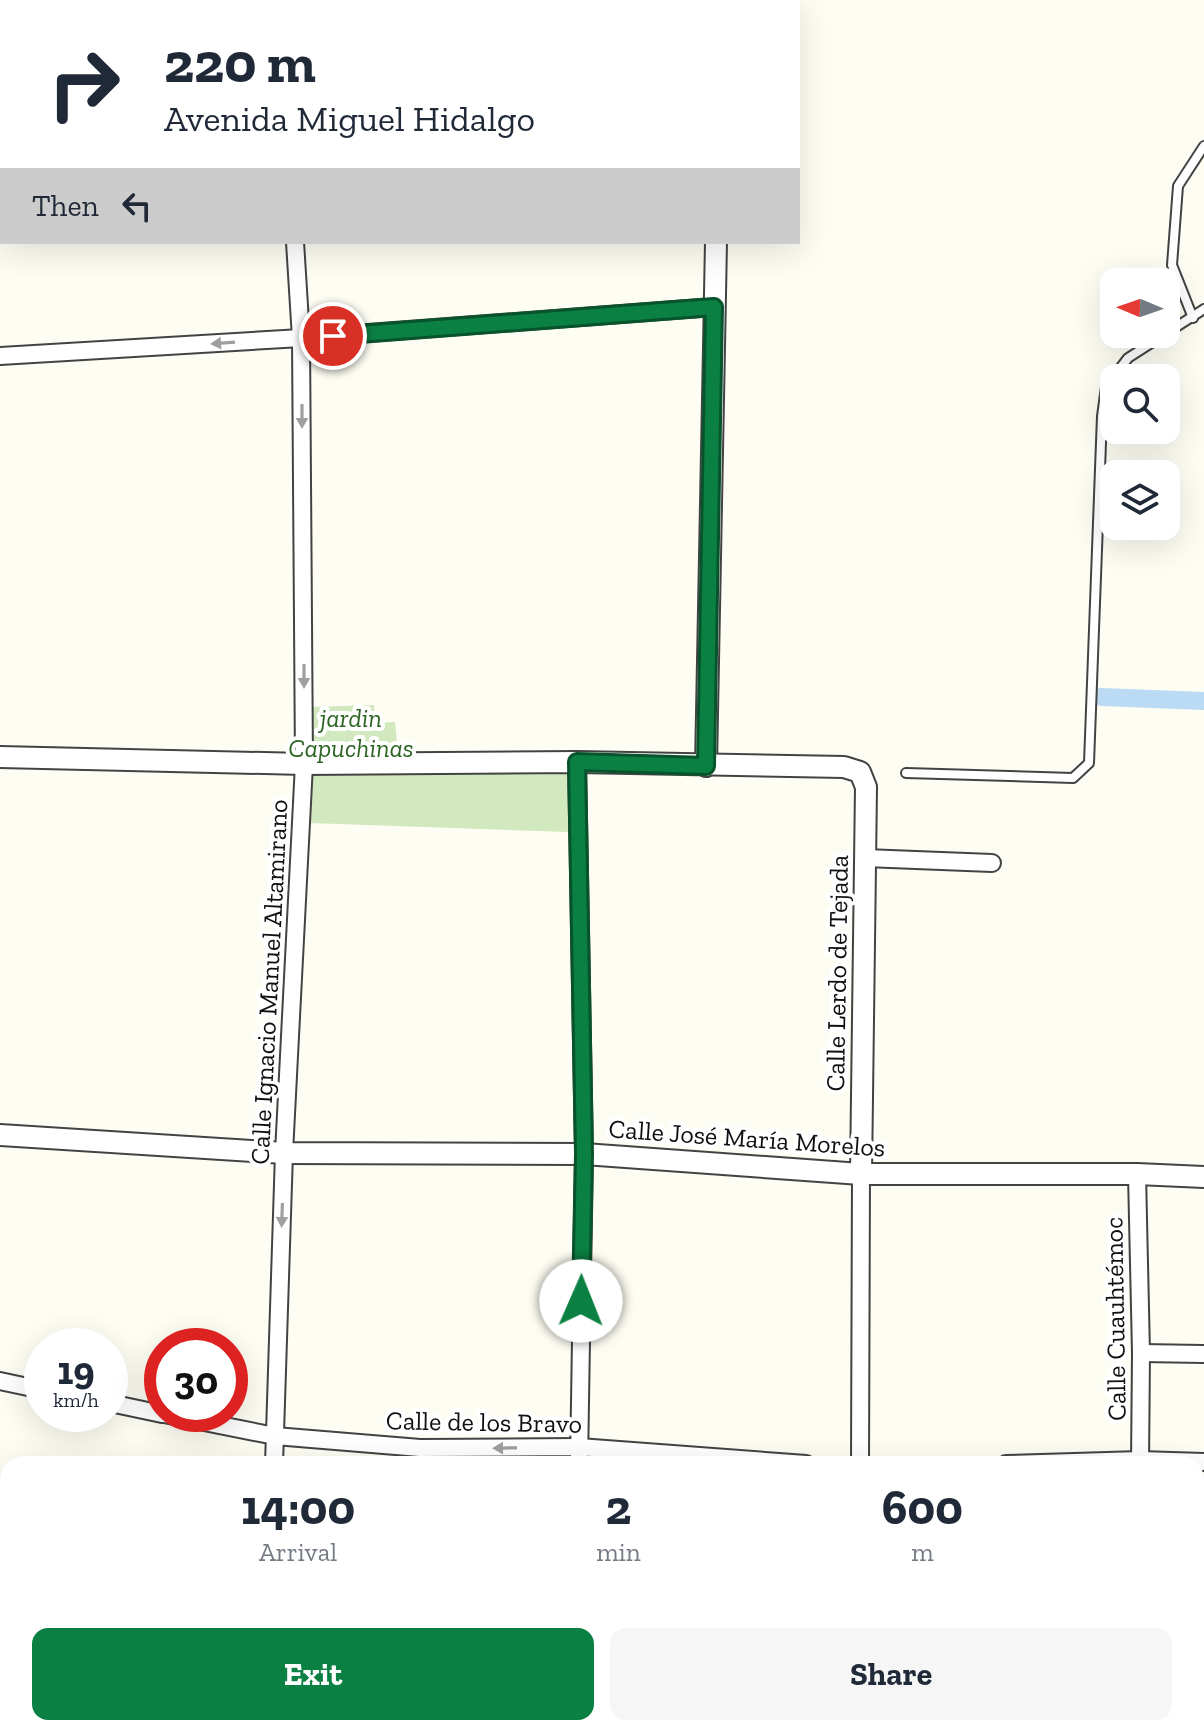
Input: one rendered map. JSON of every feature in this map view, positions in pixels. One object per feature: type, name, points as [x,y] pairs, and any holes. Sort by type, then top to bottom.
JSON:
[{"type":"street","name":"Calle Ignacio Manuel Altamirano","points":[[274,1456],[284,1153],[304,764],[301,338],[295,244]]},
{"type":"street","points":[[0,757],[304,764],[577,762],[706,766],[716,244]]},
{"type":"street","points":[[0,356],[301,338],[714,307]]},
{"type":"street","points":[[577,762],[584,1154],[579,1456]]},
{"type":"street","name":"Calle Lerdo de Tejada","points":[[706,766],[844,767],[860,772],[866,787],[860,1456]]},
{"type":"street","points":[[865,858],[992,863]]},
{"type":"street","name":"Calle José María Morelos","points":[[0,1135],[284,1153],[584,1154],[861,1174],[1137,1174],[1204,1177]]},
{"type":"street","name":"Calle Cuauhtémoc","points":[[1137,1174],[1140,1456]]},
{"type":"street","points":[[1141,1353],[1204,1354]]},
{"type":"street","points":[[0,1381],[24,1386]]},
{"type":"street","name":"Calle de los Bravo","points":[[248,1431],[275,1436],[420,1448],[579,1456]]},
{"type":"lane","points":[[1193,318],[1172,265],[1178,186],[1204,146]]},
{"type":"lane","points":[[906,773],[1073,778],[1089,763],[1102,416],[1106,387],[1128,358],[1204,309]]},
{"type":"green space","name":"jardin Capuchinas","points":[[374,705],[376,723],[395,722],[399,763],[310,760],[311,707]]},
{"type":"green space","points":[[309,770],[569,773],[569,832],[309,823]]},
{"type":"waterway","points":[[1101,697],[1204,701]]},
{"type":"route","points":[[333,336],[714,307],[706,766],[577,762],[584,1154],[581,1301]]}]
